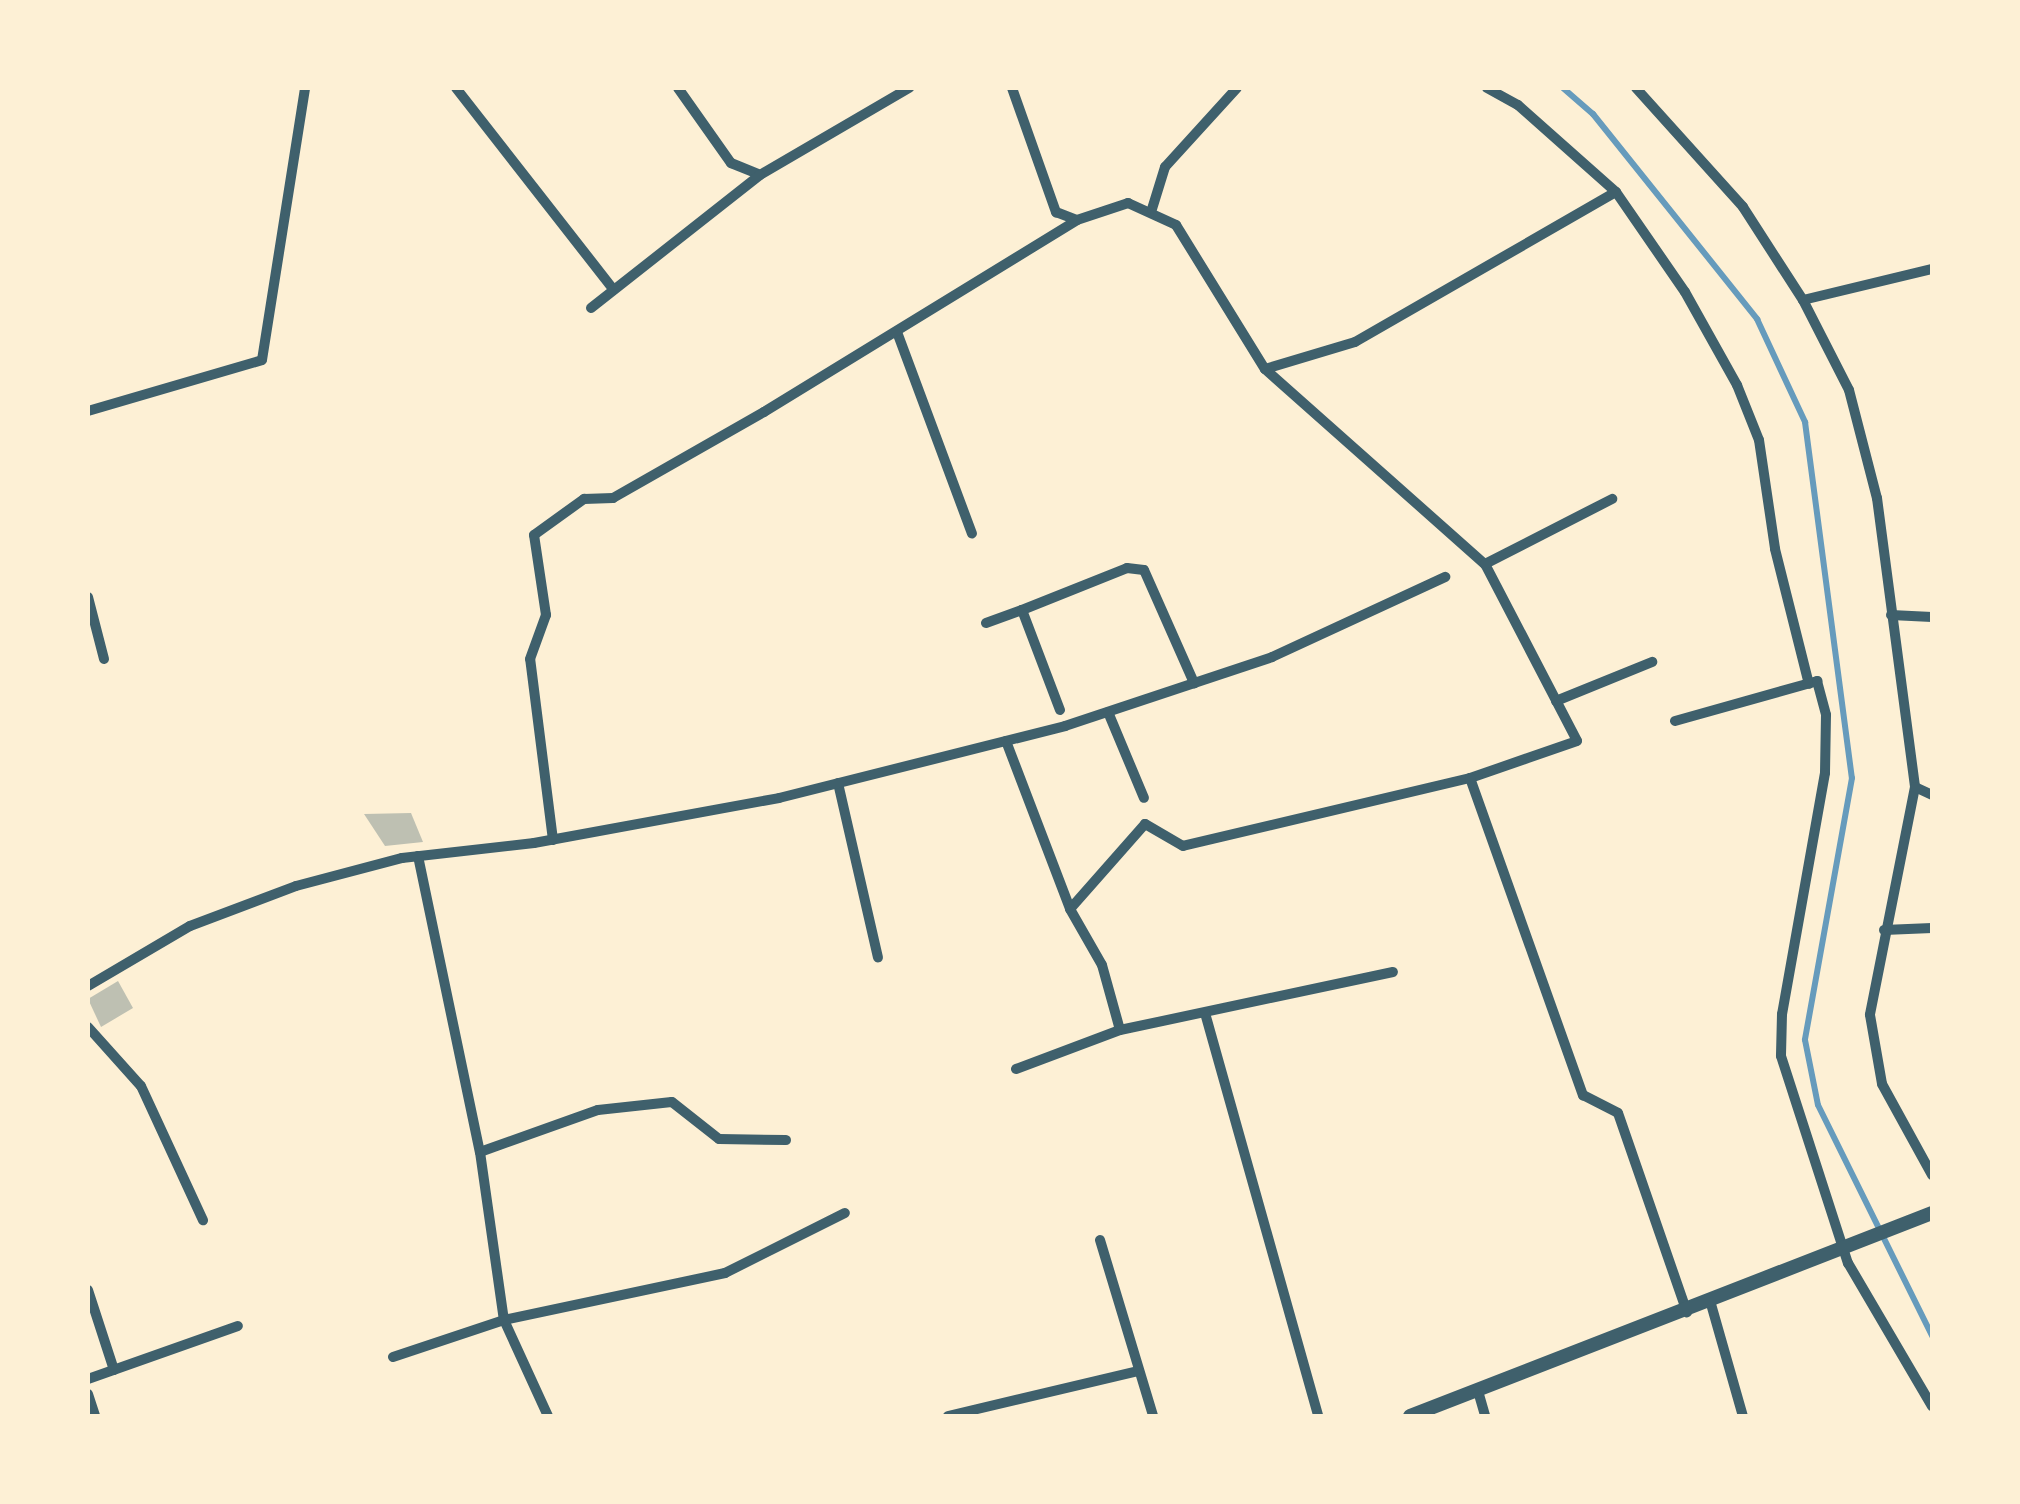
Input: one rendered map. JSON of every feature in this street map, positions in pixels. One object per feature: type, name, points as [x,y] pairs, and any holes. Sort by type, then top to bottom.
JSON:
[{"type":"street","points":[[88,411],[262,360],[305,88]]},
{"type":"street","points":[[456,88],[614,290]]},
{"type":"street","points":[[678,88],[730,163],[760,175]]},
{"type":"street","points":[[592,308],[760,175],[908,88]]},
{"type":"street","points":[[1012,88],[1056,212],[1077,220]]},
{"type":"street","points":[[1152,209],[1165,167],[1238,88]]},
{"type":"street","points":[[1487,88],[1518,104],[1616,192],[1685,292],[1759,440],[1775,549],[1808,684]]},
{"type":"street","points":[[1636,88],[1743,206],[1803,300],[1849,390],[1877,498],[1915,787],[1870,1014],[1882,1084],[1932,1175]]},
{"type":"street","points":[[1266,369],[1355,342],[1616,192]]},
{"type":"street","points":[[554,840],[530,659],[546,615],[534,536],[584,499],[614,498],[897,332],[1077,220],[1128,204],[1152,209],[1176,224],[1266,369],[1485,564],[1576,741],[1470,778],[1183,846],[1145,824],[1070,909]]},
{"type":"street","points":[[1803,300],[1932,270]]},
{"type":"street","points":[[897,332],[972,534]]},
{"type":"street","points":[[1485,564],[1612,499]]},
{"type":"street","points":[[986,623],[1127,568],[1144,570],[1194,683]]},
{"type":"street","points":[[88,986],[190,926],[296,886],[418,856],[554,840],[838,784],[982,748],[1108,712],[1272,657],[1445,577]]},
{"type":"street","points":[[88,598],[104,659]]},
{"type":"street","points":[[1022,610],[1060,710]]},
{"type":"street","points":[[1892,615],[1932,617]]},
{"type":"street","points":[[1556,701],[1652,662]]},
{"type":"street","points":[[1675,721],[1817,681],[1826,715],[1825,773],[1782,1014],[1782,1056],[1844,1252],[1932,1406]]},
{"type":"street","points":[[1108,712],[1144,798]]},
{"type":"street","points":[[1006,741],[1070,909],[1102,965],[1120,1030]]},
{"type":"street","points":[[1470,778],[1583,1095],[1618,1113],[1688,1313]]},
{"type":"street","points":[[838,784],[878,957]]},
{"type":"street","points":[[1915,787],[1932,795]]},
{"type":"street","points":[[418,856],[480,1152],[504,1320],[548,1416]]},
{"type":"street","points":[[1884,930],[1932,928]]},
{"type":"street","points":[[1016,1069],[1120,1030],[1393,972]]},
{"type":"street","points":[[1206,1013],[1318,1416]]},
{"type":"street","points":[[88,1027],[141,1086],[204,1220]]},
{"type":"street","points":[[480,1152],[598,1110],[672,1102],[719,1138],[786,1140]]},
{"type":"street","points":[[393,1356],[504,1320],[724,1272],[845,1214]]},
{"type":"street","points":[[1410,1416],[1688,1313],[1844,1252],[1928,1214]]},
{"type":"street","points":[[1100,1240],[1154,1416]]},
{"type":"street","points":[[88,1290],[114,1370]]},
{"type":"street","points":[[1710,1304],[1743,1416]]},
{"type":"street","points":[[88,1379],[238,1326]]},
{"type":"street","points":[[948,1416],[1140,1371]]},
{"type":"street","points":[[1478,1391],[1485,1416]]},
{"type":"street","points":[[88,1394],[95,1416]]},
{"type":"building","points":[[411,813],[423,842],[385,846],[364,814]]},
{"type":"building","points":[[118,981],[133,1008],[101,1027],[88,999]]},
{"type":"waterway","points":[[1563,88],[1593,114],[1757,319],[1805,422],[1852,778],[1805,1040],[1818,1105],[1932,1336]]}]
